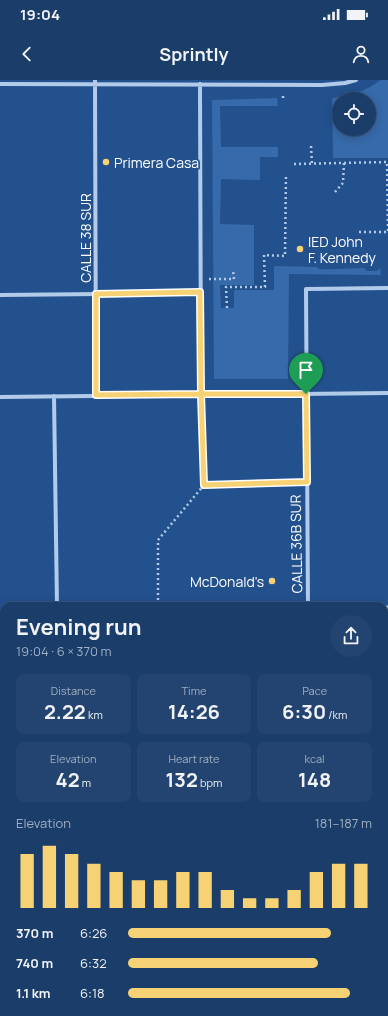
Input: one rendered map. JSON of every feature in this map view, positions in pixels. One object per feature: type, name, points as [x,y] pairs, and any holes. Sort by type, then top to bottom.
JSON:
[{"type":"street","points":[[0,84],[95,82],[322,85],[345,83],[356,80]]},
{"type":"street","name":"CALLE 38 SUR","points":[[95,82],[96,395]]},
{"type":"street","points":[[200,84],[201,394]]},
{"type":"street","name":"CALLE 36B SUR","points":[[308,602],[306,289],[388,288]]},
{"type":"street","points":[[0,296],[200,292]]},
{"type":"street","points":[[0,397],[201,394],[388,394]]},
{"type":"street","points":[[54,396],[57,602]]},
{"type":"path","points":[[311,146],[312,164]]},
{"type":"path","points":[[294,164],[387,162],[388,232],[358,232]]},
{"type":"path","points":[[334,192],[343,183],[344,163]]},
{"type":"path","points":[[227,308],[226,287],[265,287],[264,255],[285,256],[286,174]]},
{"type":"path","points":[[209,279],[234,279],[233,270]]},
{"type":"path","points":[[158,600],[158,540],[204,485],[201,394]]},
{"type":"path","points":[[204,485],[307,482]]},
{"type":"shaded area","points":[[381,80],[388,80],[388,158],[333,158],[333,136],[376,136],[376,92],[358,92]]},
{"type":"shaded area","points":[[277,98],[278,106],[220,106],[221,147],[278,147],[278,157],[260,157],[260,180],[221,179],[220,224],[254,225],[254,285],[220,285],[221,308],[234,308],[234,290],[274,290],[274,266],[317,267],[319,269],[364,268],[367,271],[377,271],[380,268],[381,275],[289,274],[288,379],[214,379],[212,100]]},
{"type":"place","name":"Primera Casa","points":[[106,162]]},
{"type":"place","name":"IED John F. Kennedy","points":[[300,249]]},
{"type":"place","name":"McDonald's","points":[[272,581]]},
{"type":"route","points":[[306,394],[201,394],[96,395],[96,294],[200,292],[201,394],[204,485],[307,482],[306,394]]}]
